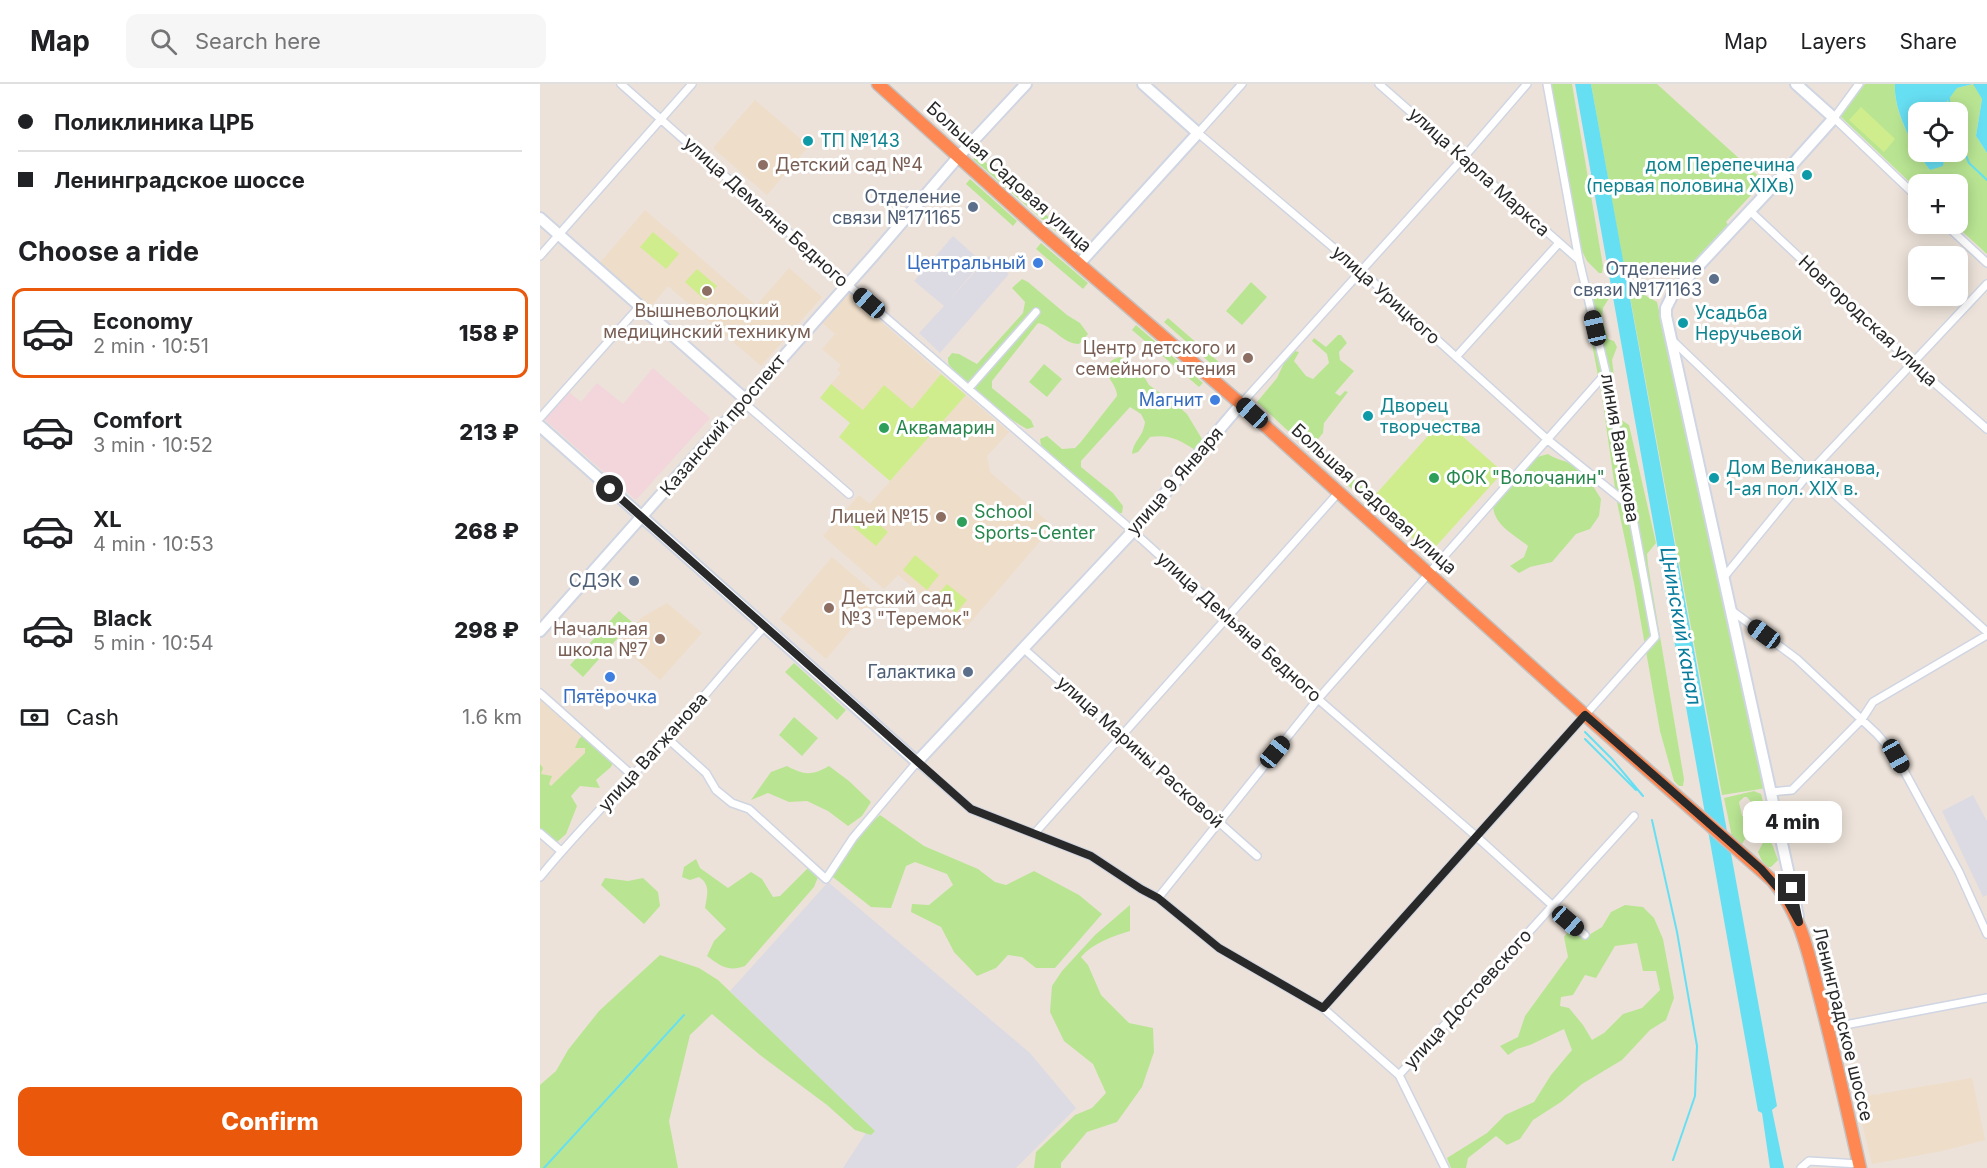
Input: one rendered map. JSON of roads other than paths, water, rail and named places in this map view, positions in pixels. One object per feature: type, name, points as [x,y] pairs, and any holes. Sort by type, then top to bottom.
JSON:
[{"type":"highway","name":"Большая Садовая улица","points":[[878,84],[1079,264],[1241,404],[1585,715],[1749,858],[1773,881],[1799,922]]},
{"type":"highway","name":"Ленинградское шоссе","points":[[1799,922],[1828,1028],[1859,1166]]},
{"type":"street","name":"улица Демьяна Бедного","points":[[621,84],[848,285],[1133,531],[1317,699],[1477,837],[1585,935]]},
{"type":"street","points":[[540,256],[692,84]]},
{"type":"street","name":"Казанский проспект","points":[[540,631],[848,285],[959,156],[1026,84]]},
{"type":"street","name":"улица Урицкого","points":[[1143,84],[1361,272],[1548,441],[1630,506]]},
{"type":"street","points":[[1079,264],[1242,84]]},
{"type":"street","name":"улица Карла Маркса","points":[[1379,84],[1579,260]]},
{"type":"street","name":"улица 9 Января","points":[[667,738],[706,773],[716,790],[732,803],[749,809],[826,879],[853,838],[917,762],[1133,531],[1241,404],[1527,84]]},
{"type":"street","name":"линия Ванчакова","points":[[1547,84],[1579,260],[1606,373],[1655,637],[1585,715]]},
{"type":"street","points":[[1796,84],[1908,188]]},
{"type":"street","points":[[1750,211],[1834,118],[1859,84]]},
{"type":"street","name":"Ленинградское шоссе","points":[[1750,211],[1674,292],[1666,308],[1669,337],[1799,922]]},
{"type":"street","name":"Новгородская улица","points":[[1750,211],[1913,364],[1987,429]]},
{"type":"street","points":[[540,218],[849,494]]},
{"type":"street","points":[[1957,234],[1987,263]]},
{"type":"street","points":[[1456,357],[1559,243]]},
{"type":"street","points":[[1724,577],[1810,472],[1987,285]]},
{"type":"street","points":[[540,418],[640,306]]},
{"type":"street","points":[[969,388],[1036,312]]},
{"type":"street","points":[[1669,337],[1810,472],[1987,633],[1873,702],[1862,719],[1792,790],[1771,792]]},
{"type":"street","points":[[1158,898],[1317,699],[1606,373]]},
{"type":"street","points":[[540,426],[971,809],[1091,856],[1158,898],[1219,948],[1323,1008],[1399,1075],[1445,1168]]},
{"type":"street","points":[[1034,834],[1339,492]]},
{"type":"street","points":[[1731,610],[1797,659],[1862,719],[1896,756],[1959,872],[1987,934]]},
{"type":"street","name":"улица Вагжанова","points":[[540,877],[561,851],[633,776],[765,626]]},
{"type":"street","name":"улица Марины Расковой","points":[[1023,648],[1257,856]]},
{"type":"street","points":[[540,693],[633,776]]},
{"type":"street","points":[[1323,1008],[1585,715]]},
{"type":"street","name":"улица Достоевского","points":[[1399,1075],[1634,816]]},
{"type":"street","points":[[540,833],[561,851]]},
{"type":"street","points":[[1773,881],[1788,872]]},
{"type":"street","points":[[1828,1028],[1987,998]]},
{"type":"street","points":[[1801,1168],[1809,1161],[1859,1166]]},
{"type":"water","name":"Цнинский канал","points":[[1575,84],[1591,84],[1777,1106],[1772,1110],[1784,1168],[1770,1168],[1762,1113],[1758,1111]]},
{"type":"water","points":[[1895,84],[1973,84],[1957,88],[1946,102],[1908,102],[1908,133],[1895,95]]},
{"type":"water","points":[[1973,84],[1987,84],[1987,153],[1976,136],[1982,99]]},
{"type":"water","points":[[1925,162],[1944,162],[1943,166],[1930,170]]},
{"type":"waterway","points":[[1968,161],[1987,180]]},
{"type":"waterway","points":[[1585,732],[1612,759],[1643,796]]},
{"type":"waterway","points":[[1585,739],[1636,790]]},
{"type":"waterway","points":[[1652,820],[1677,932],[1697,1046],[1695,1096],[1673,1160]]},
{"type":"waterway","points":[[544,1168],[684,1015]]},
{"type":"place","name":"ТП №143","points":[[808,141]]},
{"type":"place","name":"Детский сад №4","points":[[763,165]]},
{"type":"place","name":"дом Перепечина (первая половина XIXв)","points":[[1807,175]]},
{"type":"place","name":"Отделение связи №171165","points":[[973,207]]},
{"type":"place","name":"Центральный","points":[[1038,263]]},
{"type":"place","name":"Отделение связи №171163","points":[[1714,279]]},
{"type":"place","name":"Вышневолоцкий медицинский техникум","points":[[707,291]]},
{"type":"place","name":"Усадьба Неручьевой","points":[[1683,323]]},
{"type":"place","name":"Центр детского и семейного чтения","points":[[1248,358]]},
{"type":"place","name":"Магнит","points":[[1215,400]]},
{"type":"place","name":"Дворец творчества","points":[[1368,416]]},
{"type":"place","name":"Аквамарин","points":[[884,428]]},
{"type":"place","name":"ФОК \"Волочанин\"","points":[[1434,478]]},
{"type":"place","name":"Дом Великанова, 1-ая пол. XIX в.","points":[[1714,478]]},
{"type":"place","name":"Лицей №15","points":[[941,517]]},
{"type":"place","name":"School Sports-Center","points":[[962,522]]},
{"type":"place","name":"СДЭК","points":[[634,581]]},
{"type":"place","name":"Детский сад №3 \"Теремок\"","points":[[829,608]]},
{"type":"place","name":"Начальная школа №7","points":[[660,639]]},
{"type":"place","name":"Галактика","points":[[968,672]]},
{"type":"place","name":"Пятёрочка","points":[[610,677]]}]
